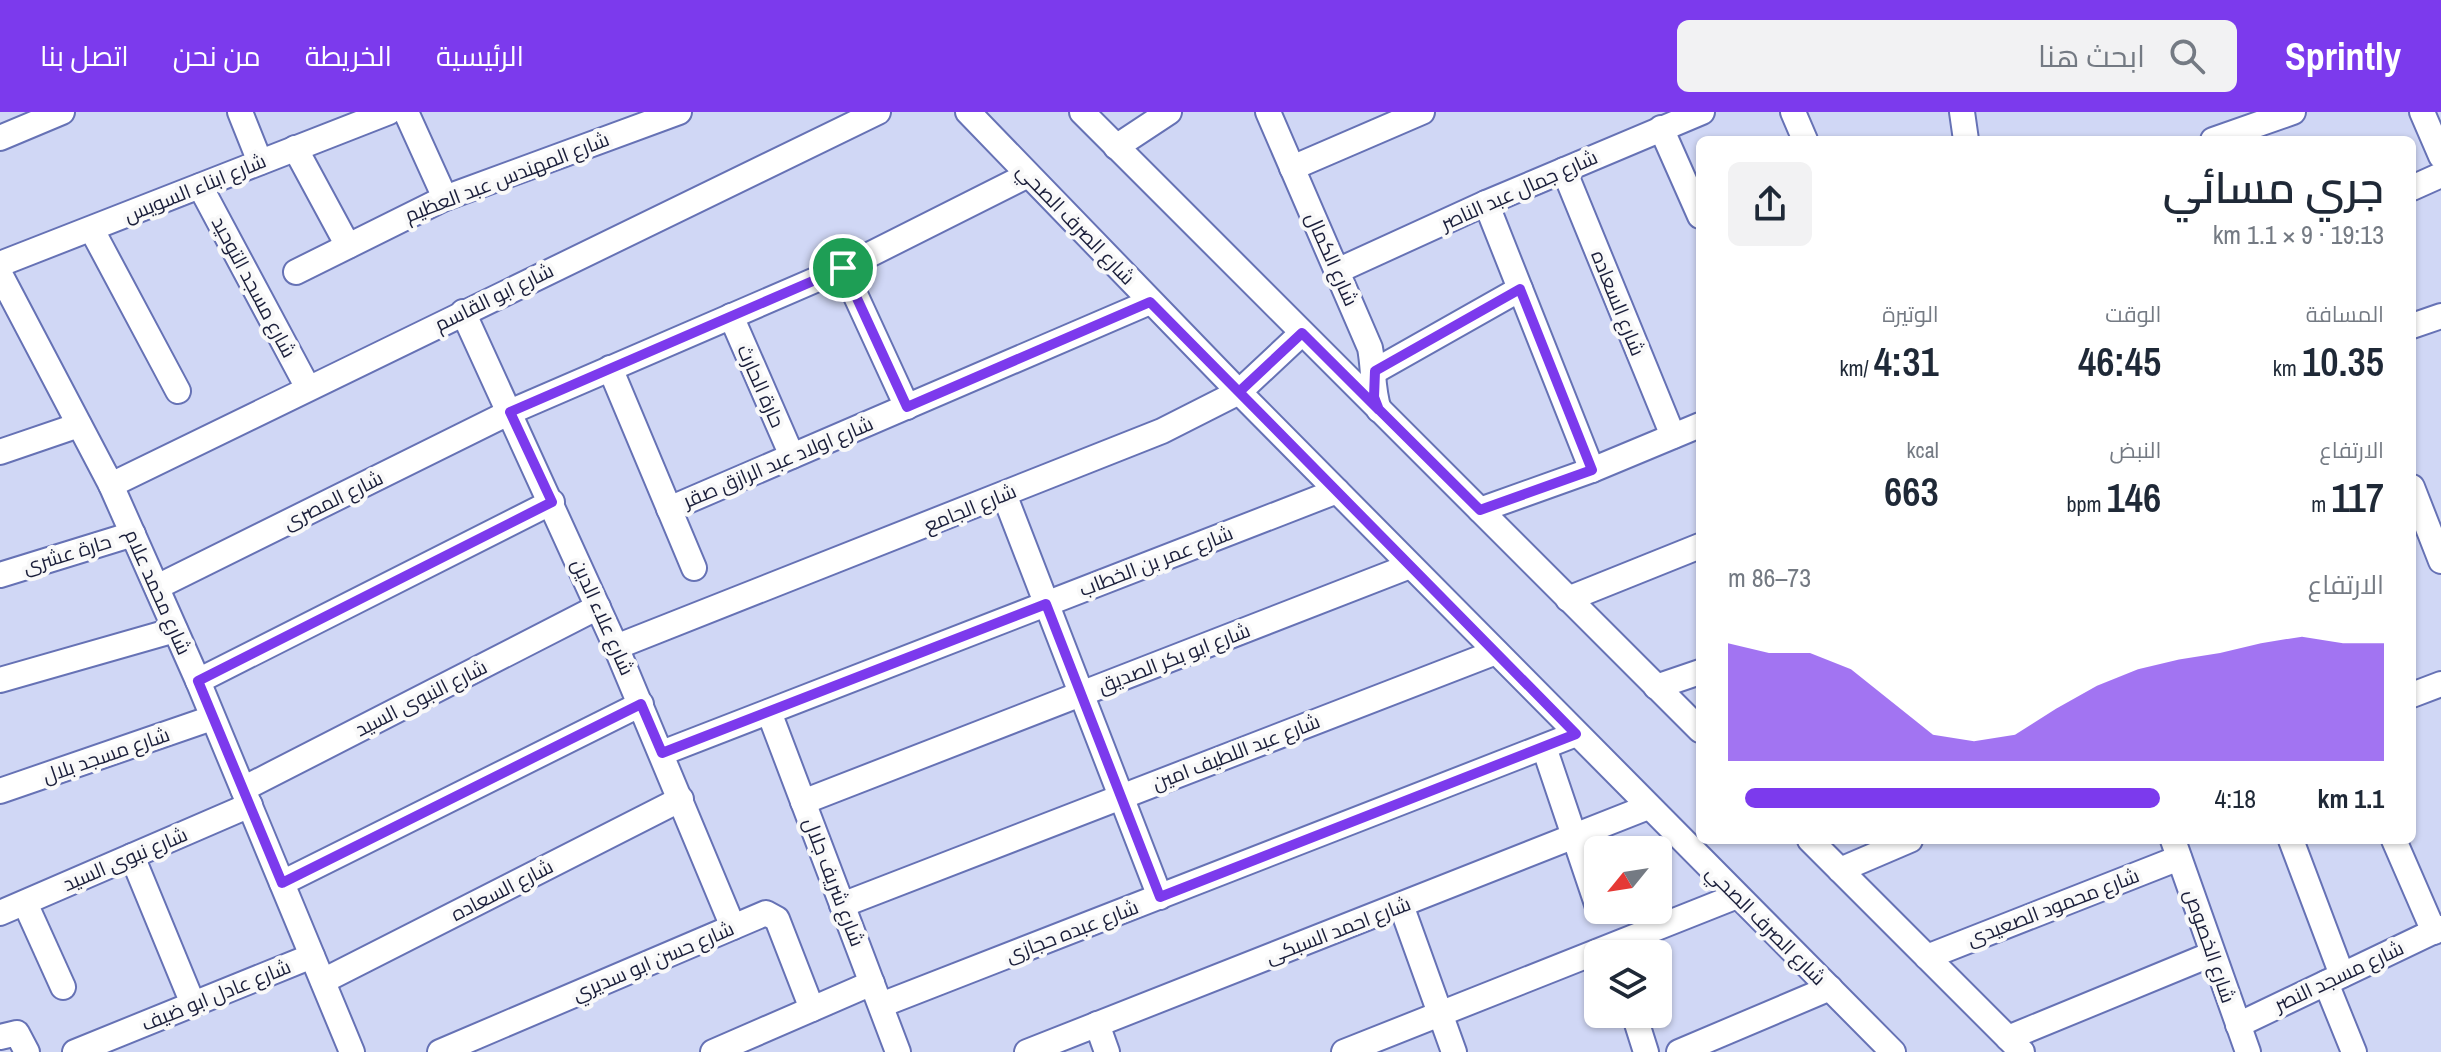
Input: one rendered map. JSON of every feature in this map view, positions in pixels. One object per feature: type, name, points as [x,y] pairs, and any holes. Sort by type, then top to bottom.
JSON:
[{"type":"street","points":[[0,138],[62,112]]},
{"type":"street","points":[[240,112],[260,162]]},
{"type":"street","name":"شارع ابناء السويس","points":[[0,264],[295,148],[359,117],[389,112]]},
{"type":"street","points":[[406,112],[445,198]]},
{"type":"street","name":"شارع المهندس عبد العظيم","points":[[296,272],[445,198],[679,112]]},
{"type":"street","name":"شارع ابو القاسم","points":[[111,485],[878,112]]},
{"type":"street","name":"شارع الصرف الصحي","points":[[968,112],[1150,302],[1893,1052]]},
{"type":"street","points":[[1082,112],[1696,726]]},
{"type":"street","points":[[1116,147],[1169,112]]},
{"type":"street","name":"شارع الكمال","points":[[1268,112],[1370,348],[1375,371],[1374,397],[1379,410]]},
{"type":"street","points":[[1292,168],[1422,112]]},
{"type":"street","name":"شارع جمال عبد الناصر","points":[[1337,271],[1486,203],[1702,112]]},
{"type":"street","points":[[1793,112],[1803,136]]},
{"type":"street","points":[[1962,112],[1965,136]]},
{"type":"street","points":[[2224,136],[2293,112]]},
{"type":"street","points":[[2422,112],[2441,156]]},
{"type":"street","points":[[1661,128],[1696,207]]},
{"type":"street","points":[[295,148],[348,246]]},
{"type":"street","name":"شارع السعاده","points":[[1564,170],[1673,436]]},
{"type":"street","name":"شارع المصرى","points":[[157,587],[510,412],[843,268],[1028,175]]},
{"type":"street","points":[[2416,186],[2441,175]]},
{"type":"street","name":"شارع مسجد التوحيد","points":[[200,186],[308,388]]},
{"type":"street","points":[[1486,203],[1592,470]]},
{"type":"street","points":[[92,230],[178,391]]},
{"type":"street","points":[[843,268],[907,407]]},
{"type":"street","name":"شارع محمد علام","points":[[0,274],[111,485],[198,681],[351,1052]]},
{"type":"street","points":[[1375,371],[1520,289]]},
{"type":"street","name":"شارع اولاد عبد الرازق صقر","points":[[669,509],[1150,302]]},
{"type":"street","name":"شارع علاء الدين","points":[[463,312],[616,647],[733,927]]},
{"type":"street","name":"حارة الحارث","points":[[731,316],[792,456]]},
{"type":"street","points":[[2416,325],[2441,316]]},
{"type":"street","name":"شارع الجامع","points":[[616,647],[1162,431],[1239,392],[1302,333]]},
{"type":"street","points":[[610,368],[694,568]]},
{"type":"street","points":[[0,452],[79,425]]},
{"type":"street","points":[[1480,510],[1592,470],[1696,427]]},
{"type":"street","name":"شارع عمر بن الخطاب","points":[[662,753],[1337,491]]},
{"type":"street","points":[[1004,494],[1160,897]]},
{"type":"street","points":[[2416,497],[2441,561]]},
{"type":"street","points":[[198,681],[552,502]]},
{"type":"street","name":"حارة عشرى","points":[[0,575],[133,534]]},
{"type":"street","points":[[1568,599],[1696,548]]},
{"type":"street","name":"شارع ابو بكر الصديق","points":[[803,802],[1410,566]]},
{"type":"street","name":"شارع النبوى السيد","points":[[246,797],[598,607]]},
{"type":"street","points":[[0,680],[175,630]]},
{"type":"street","name":"شارع عبد اللطيف امين","points":[[842,905],[1496,652]]},
{"type":"street","points":[[1656,687],[1696,673]]},
{"type":"street","points":[[2416,694],[2440,688]]},
{"type":"street","points":[[282,883],[641,704]]},
{"type":"street","name":"شارع شريف جلال","points":[[769,712],[898,1052]]},
{"type":"street","name":"شارع مسجد بلال","points":[[0,791],[212,718]]},
{"type":"street","name":"شارع عبده حجازى","points":[[713,1052],[812,1009],[876,994],[1160,897],[1576,734]]},
{"type":"street","points":[[1544,747],[1584,865]]},
{"type":"street","name":"شارع نبوى السيد","points":[[0,913],[132,856],[246,797]]},
{"type":"street","name":"شارع السعاده","points":[[323,981],[681,799]]},
{"type":"street","name":"شارع احمد السبكى","points":[[1027,1052],[1648,807]]},
{"type":"street","points":[[1814,844],[2015,1045],[2212,954]]},
{"type":"street","points":[[1840,870],[1901,844]]},
{"type":"street","points":[[2292,844],[2354,1052]]},
{"type":"street","points":[[2396,844],[2438,930]]},
{"type":"street","name":"شارع الخصوص","points":[[2176,849],[2248,1052]]},
{"type":"street","name":"شارع محمود الصعيدى","points":[[1927,957],[2176,849]]},
{"type":"street","points":[[132,856],[193,1004]]},
{"type":"street","points":[[1635,940],[1737,896]]},
{"type":"street","points":[[25,903],[63,987]]},
{"type":"street","points":[[1401,905],[1454,1052]]},
{"type":"street","name":"شارع حسن ابو سديري","points":[[440,1052],[763,914],[775,916],[812,1009]]},
{"type":"street","name":"شارع مسجد النصر","points":[[2238,1025],[2438,930]]},
{"type":"street","name":"شارع عادل ابو ضيف","points":[[75,1052],[312,956]]},
{"type":"street","points":[[1344,1052],[1584,960]]},
{"type":"street","points":[[1679,1052],[1830,988]]},
{"type":"street","points":[[1097,1024],[1107,1052]]},
{"type":"street","points":[[1638,1028],[1646,1052]]},
{"type":"street","points":[[0,1037],[17,1033],[27,1052]]},
{"type":"route","points":[[843,268],[510,412],[552,502],[198,681],[282,883],[641,704],[662,753],[1046,604],[1160,897],[1576,734],[1239,392],[1302,333],[1379,410],[1374,397],[1375,371],[1520,289],[1592,470],[1480,510],[1302,333],[1239,392],[1150,302],[907,407],[843,268]]}]
